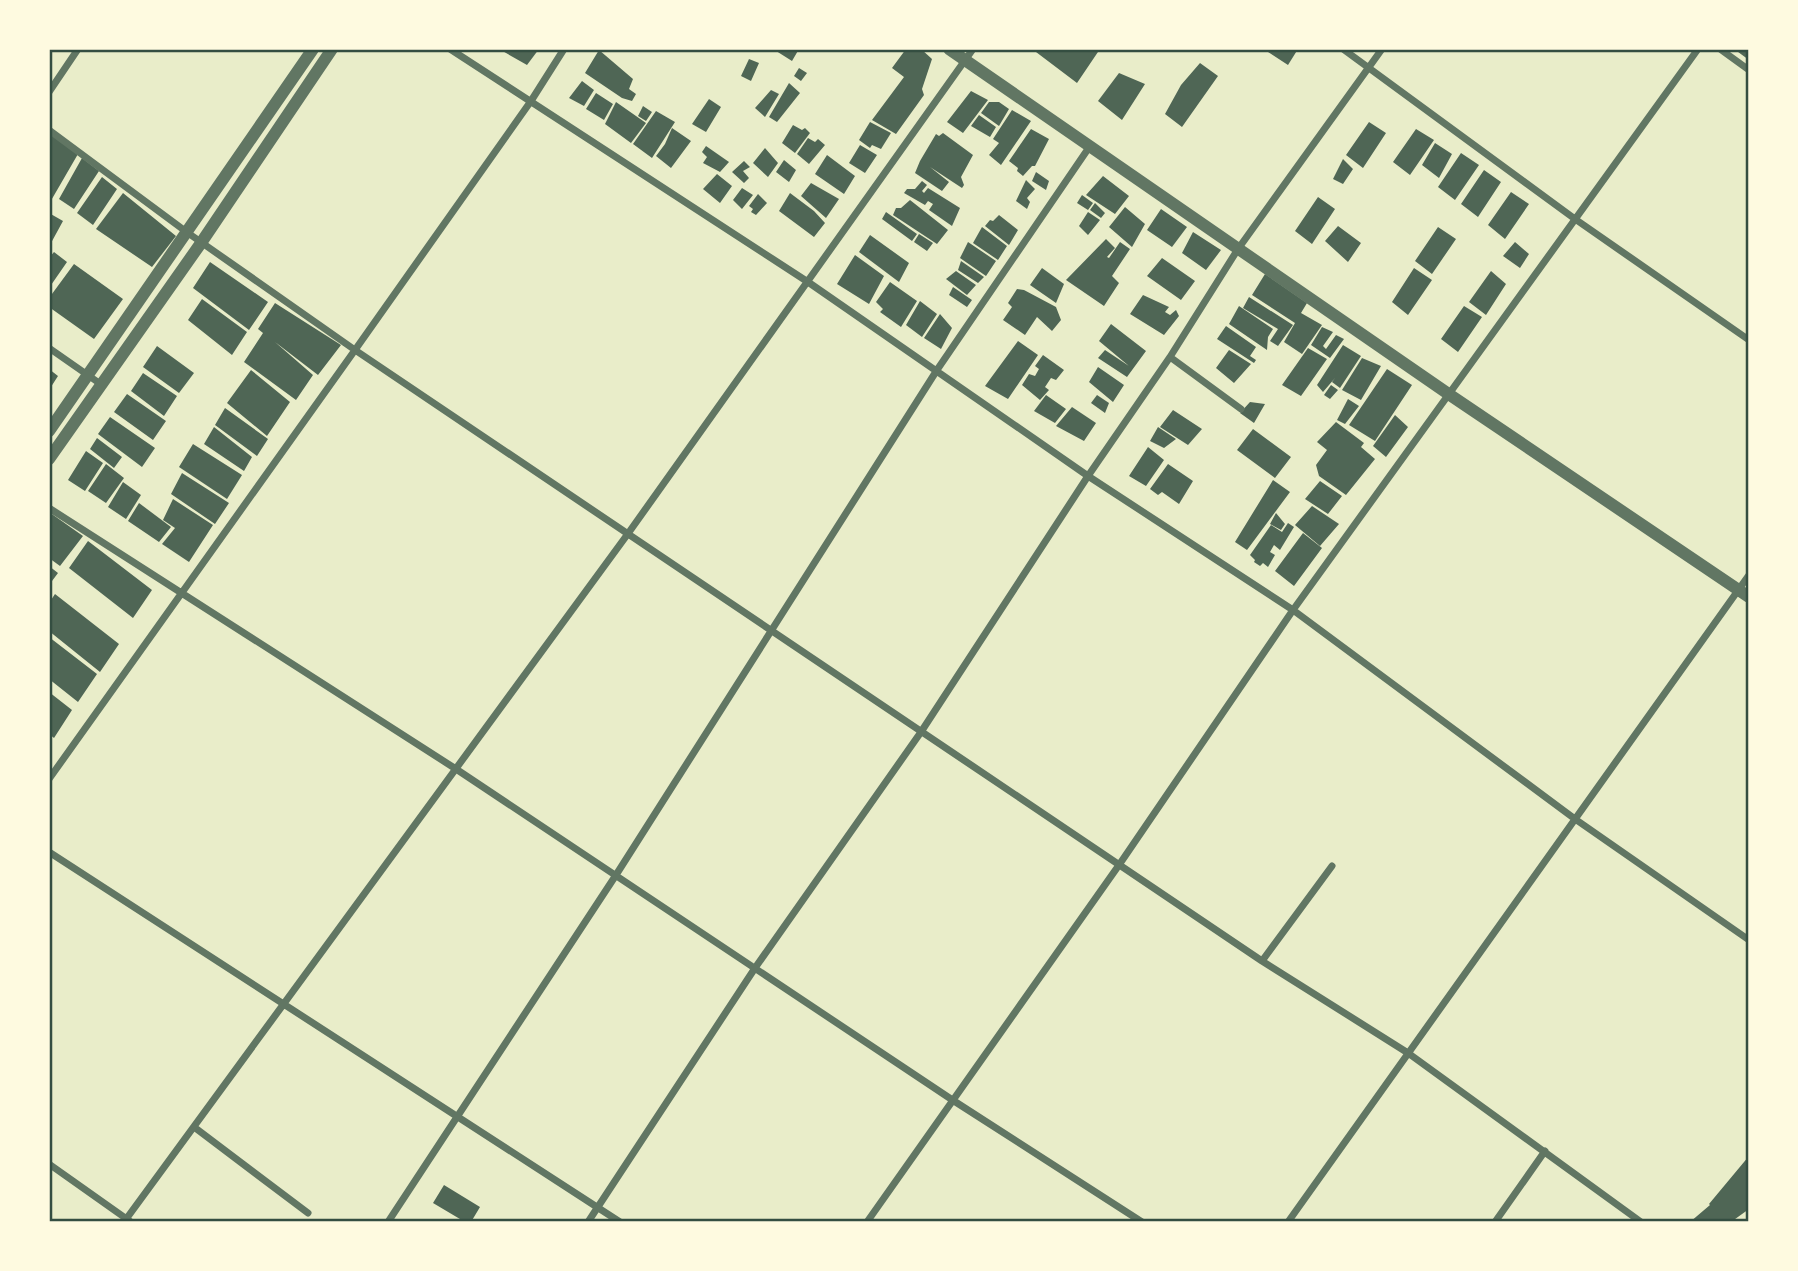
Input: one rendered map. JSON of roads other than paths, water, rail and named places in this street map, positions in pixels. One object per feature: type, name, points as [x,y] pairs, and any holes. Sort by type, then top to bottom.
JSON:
[{"type":"street","points":[[49,92],[78,49]]},
{"type":"street","points":[[49,431],[313,49]]},
{"type":"street","points":[[49,459],[103,385],[332,49]]},
{"type":"street","points":[[450,49],[808,282],[1088,476],[1293,610],[1575,819],[1749,940]]},
{"type":"street","points":[[49,779],[531,101],[564,49]]},
{"type":"street","points":[[950,49],[969,55],[1090,146],[1238,249],[1744,593]]},
{"type":"street","points":[[1343,49],[1575,219],[1749,340]]},
{"type":"street","points":[[588,1222],[755,968],[921,733],[1088,476],[1170,358],[1238,249],[1382,49]]},
{"type":"street","points":[[867,1222],[1119,865],[1293,610],[1699,49]]},
{"type":"street","points":[[1720,49],[1749,70]]},
{"type":"street","points":[[49,1164],[127,1221],[627,535],[969,55]]},
{"type":"street","points":[[49,130],[201,243],[355,350],[1262,961],[1408,1053],[1641,1222]]},
{"type":"street","points":[[388,1222],[616,875],[937,370],[1090,146]]},
{"type":"street","points":[[49,348],[103,385]]},
{"type":"street","points":[[1170,358],[1241,409]]},
{"type":"street","points":[[49,508],[456,769],[954,1101],[1142,1222]]},
{"type":"street","points":[[1288,1222],[1575,819],[1744,593],[1749,575]]},
{"type":"street","points":[[49,852],[620,1222]]},
{"type":"street","points":[[1262,961],[1332,866]]},
{"type":"street","points":[[194,1127],[309,1213]]},
{"type":"street","points":[[1495,1222],[1545,1151]]}]
